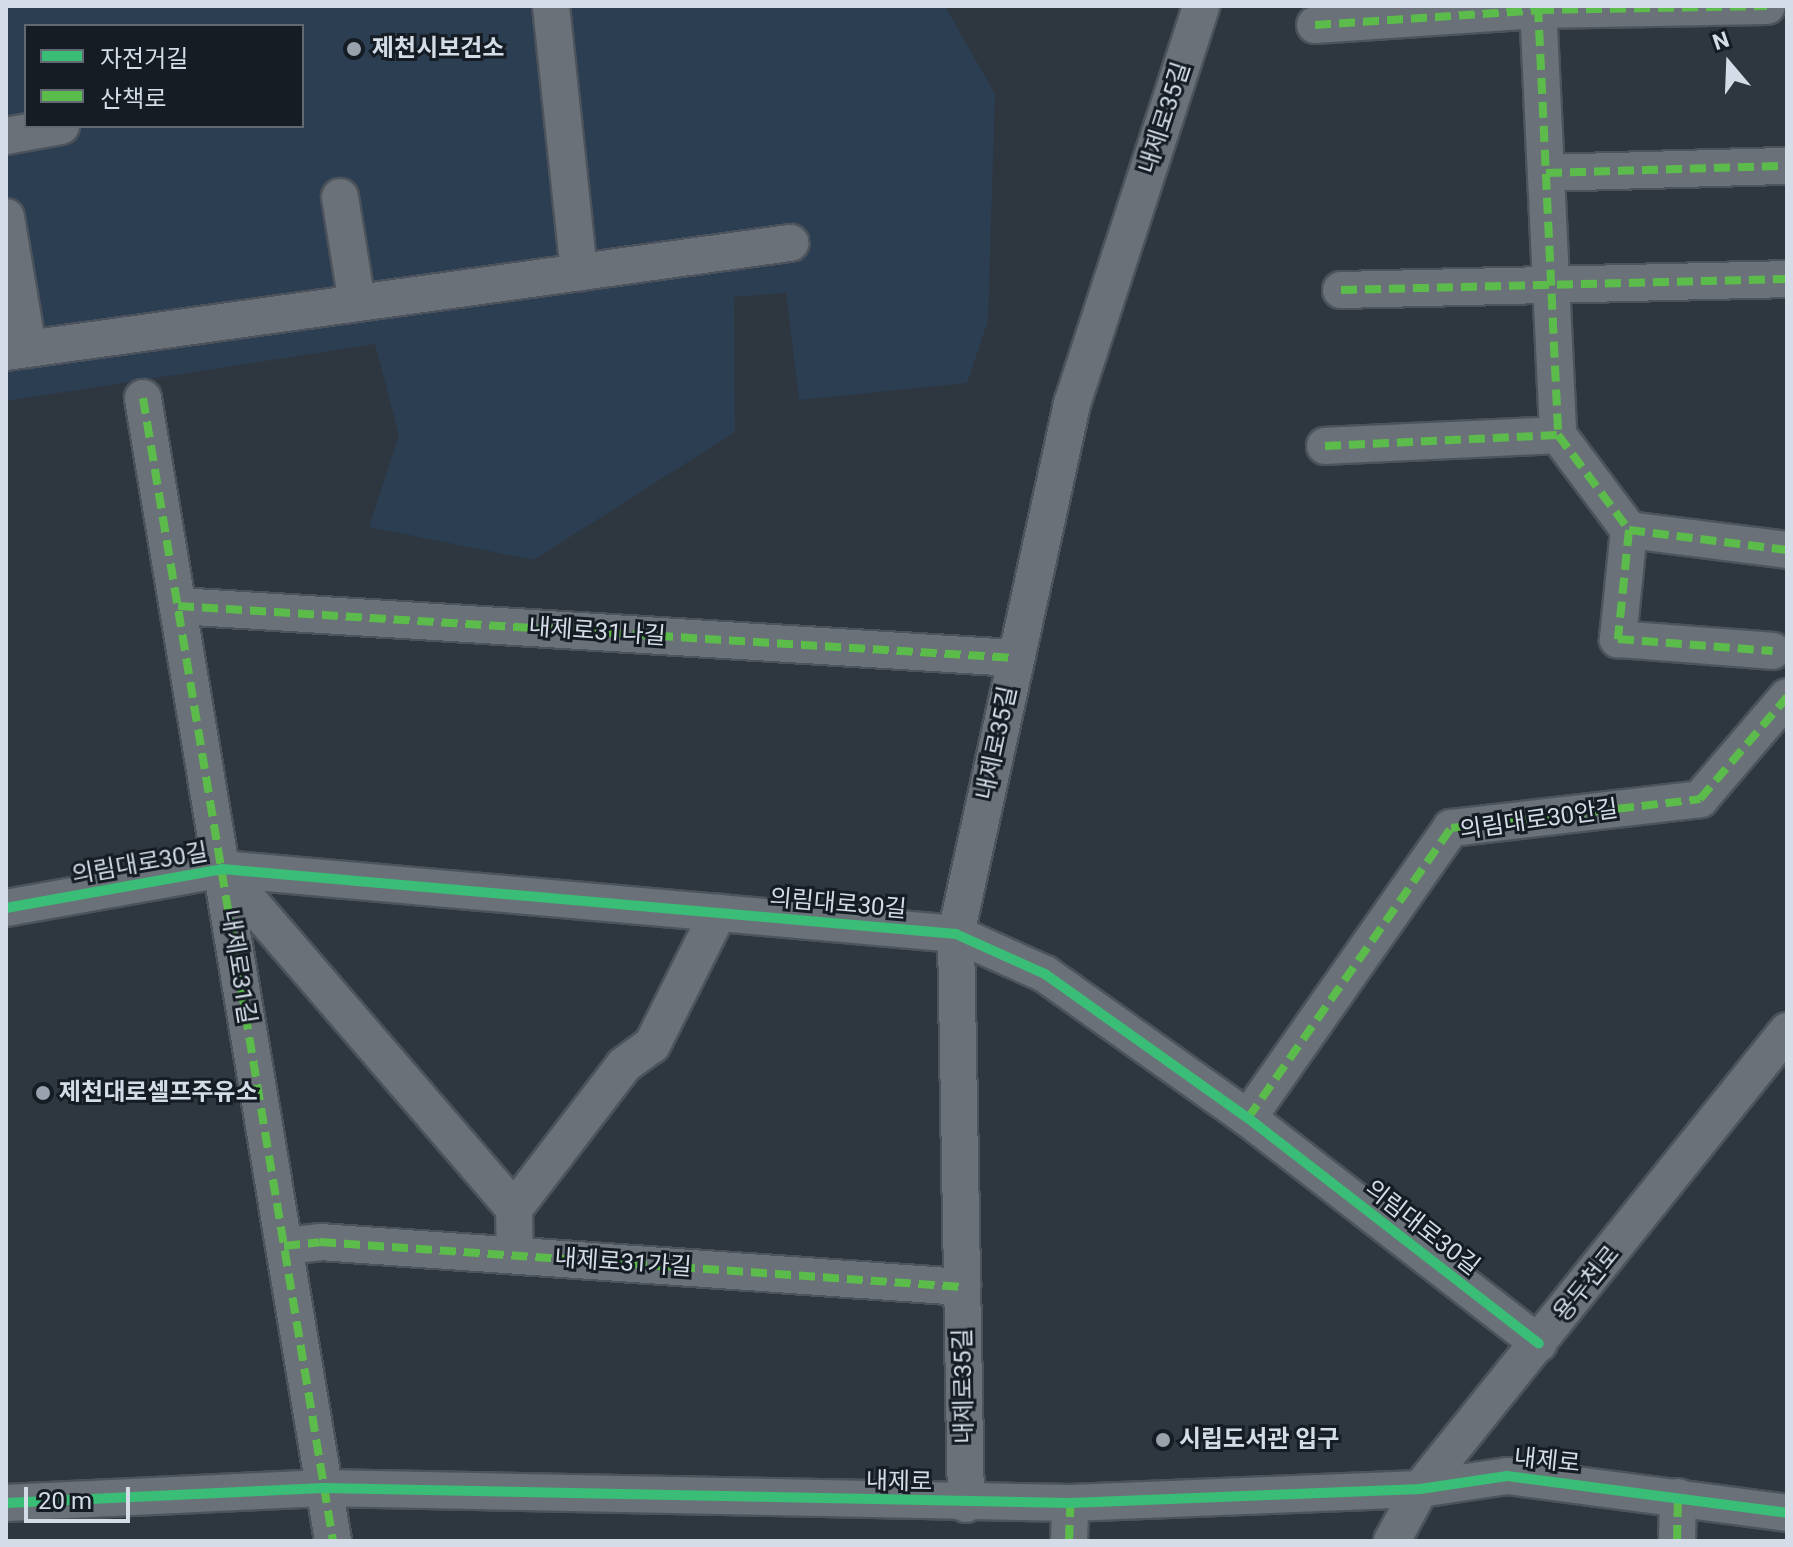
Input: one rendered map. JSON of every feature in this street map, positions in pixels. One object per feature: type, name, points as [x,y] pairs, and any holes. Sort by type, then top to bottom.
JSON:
[{"type":"street","points":[[551,6],[579,273]]},
{"type":"street","name":"내제로35길","points":[[966,1504],[956,934],[1072,404],[1201,6]]},
{"type":"street","points":[[1315,25],[1538,8],[1767,6]]},
{"type":"street","points":[[1538,8],[1558,435],[1629,530],[1618,639],[1773,651]]},
{"type":"street","points":[[6,136],[50,128]]},
{"type":"street","points":[[1546,173],[1787,166]]},
{"type":"street","points":[[340,197],[357,303]]},
{"type":"street","points":[[6,217],[17,350],[790,243]]},
{"type":"street","points":[[1341,290],[1787,279]]},
{"type":"street","name":"내제로31길","points":[[143,398],[333,1541]]},
{"type":"street","points":[[1325,446],[1558,435]]},
{"type":"street","points":[[1629,530],[1787,550]]},
{"type":"street","name":"내제로31나길","points":[[178,606],[1015,658]]},
{"type":"street","name":"의림대로30안길","points":[[1248,1118],[1451,828],[1700,799],[1787,697]]},
{"type":"street","points":[[222,869],[514,1209]]},
{"type":"street","name":"의림대로30길","points":[[6,908],[222,869],[956,934],[1045,974],[1248,1118],[1539,1344]]},
{"type":"street","points":[[515,1255],[514,1209],[624,1065],[652,1045],[718,913]]},
{"type":"street","name":"용두천로","points":[[1392,1541],[1420,1489],[1787,1031]]},
{"type":"street","name":"내제로31가길","points":[[284,1246],[320,1242],[962,1287]]},
{"type":"street","name":"내제로","points":[[6,1503],[324,1488],[966,1504],[1070,1503],[1420,1489],[1507,1476],[1787,1513]]},
{"type":"street","points":[[1677,1541],[1678,1497]]},
{"type":"street","points":[[1069,1541],[1070,1503]]},
{"type":"shaded area","points":[[6,6],[945,6],[995,94],[988,320],[967,383],[799,400],[786,293],[734,297],[735,432],[534,560],[369,527],[399,435],[375,344],[6,401]]},
{"type":"marked path","points":[[1538,6],[1558,435],[1629,530],[1787,550]]},
{"type":"marked path","points":[[1315,25],[1538,10],[1767,6]]},
{"type":"marked path","points":[[1546,173],[1787,166]]},
{"type":"marked path","points":[[1341,290],[1787,279]]},
{"type":"marked path","points":[[143,398],[333,1541]]},
{"type":"marked path","points":[[1325,446],[1558,435]]},
{"type":"marked path","points":[[1629,530],[1618,639],[1773,651]]},
{"type":"marked path","points":[[178,606],[1015,658]]},
{"type":"marked path","points":[[1248,1118],[1451,828],[1700,799],[1787,697]]},
{"type":"marked path","points":[[284,1246],[320,1242],[962,1287]]},
{"type":"marked path","points":[[1677,1541],[1678,1497]]},
{"type":"marked path","points":[[1069,1541],[1070,1503]]},
{"type":"cycle path","points":[[6,908],[222,869],[956,934],[1045,974],[1248,1118],[1539,1344]]},
{"type":"cycle path","points":[[6,1503],[324,1488],[1070,1503],[1420,1489],[1507,1476],[1787,1513]]},
{"type":"place","name":"제천시보건소","points":[[354,49]]},
{"type":"place","name":"제천대로셀프주유소","points":[[43,1093]]},
{"type":"place","name":"시립도서관 입구","points":[[1163,1440]]}]
